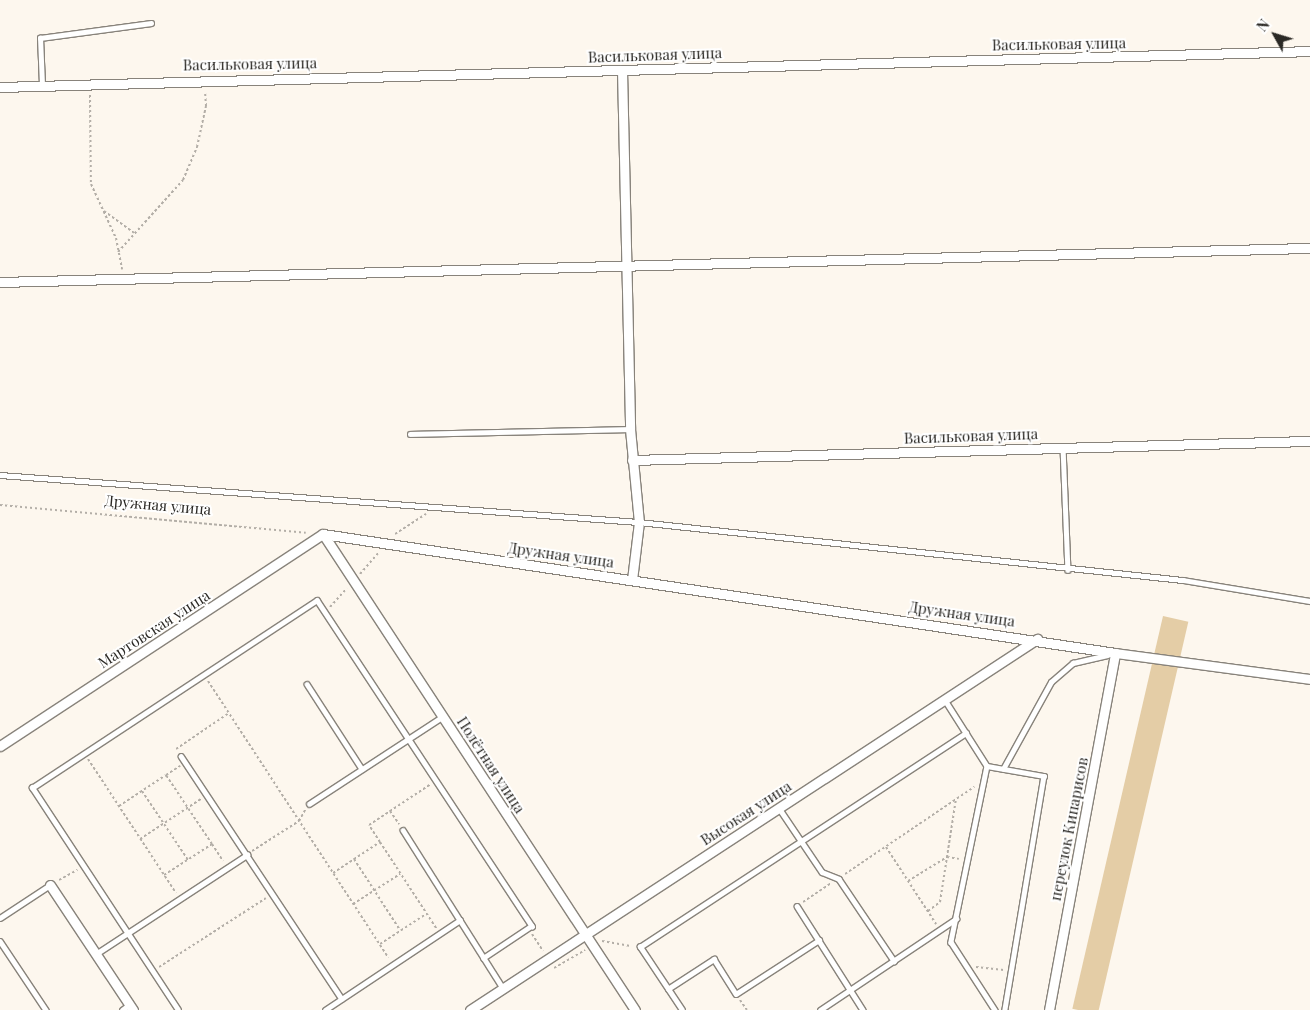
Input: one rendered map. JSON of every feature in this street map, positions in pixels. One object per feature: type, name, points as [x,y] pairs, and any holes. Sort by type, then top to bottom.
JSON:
[{"type":"street","name":"Васильковая улица","points":[[0,87],[204,79],[622,70],[1310,51]]},
{"type":"street","points":[[622,70],[628,266],[630,429],[639,522],[632,580]]},
{"type":"street","points":[[0,282],[1310,248]]},
{"type":"street","name":"Васильковая улица","points":[[632,460],[1310,441]]},
{"type":"street","name":"Дружная улица","points":[[323,534],[1037,639],[1115,653],[1310,679]]},
{"type":"street","name":"Полётная улица","points":[[323,534],[444,716],[584,935],[636,1010]]},
{"type":"street","name":"Мартовская улица","points":[[0,746],[323,534]]},
{"type":"street","name":"Высокая улица","points":[[470,1010],[1037,639]]},
{"type":"street","name":"переулок Кипарисов","points":[[1049,1010],[1115,653]]},
{"type":"street","points":[[50,885],[96,954],[128,1008]]},
{"type":"lane","points":[[42,85],[40,38],[151,23]]},
{"type":"lane","points":[[410,434],[630,429]]},
{"type":"lane","points":[[1063,447],[1068,570]]},
{"type":"lane","points":[[0,475],[639,522],[1068,570],[1183,580],[1310,602]]},
{"type":"lane","points":[[178,1010],[32,788],[316,600],[532,926],[484,958]]},
{"type":"lane","points":[[1003,769],[1051,682],[1073,663],[1115,653]]},
{"type":"lane","points":[[306,684],[362,769]]},
{"type":"lane","points":[[945,700],[987,766],[951,942],[995,1010]]},
{"type":"lane","points":[[309,804],[444,716]]},
{"type":"lane","points":[[682,1010],[640,947],[966,733]]},
{"type":"lane","points":[[181,756],[342,999]]},
{"type":"lane","points":[[987,766],[1044,776],[1005,1010]]},
{"type":"lane","points":[[779,808],[822,872],[838,878],[894,961]]},
{"type":"lane","points":[[403,830],[503,988]]},
{"type":"lane","points":[[96,954],[247,855]]},
{"type":"lane","points":[[0,918],[50,885]]},
{"type":"lane","points":[[796,906],[863,1010]]},
{"type":"lane","points":[[820,1010],[956,919]]},
{"type":"lane","points":[[325,1010],[460,920]]},
{"type":"lane","points":[[668,989],[714,959],[736,994],[819,940]]},
{"type":"lane","points":[[0,941],[46,1010]]},
{"type":"path","points":[[118,252],[183,180],[197,147],[206,106],[204,79]]},
{"type":"path","points":[[90,83],[91,184],[116,238],[126,279]]},
{"type":"path","points":[[102,210],[134,233]]},
{"type":"path","name":"Дружная улица","points":[[0,505],[323,534]]},
{"type":"path","points":[[325,613],[400,529],[422,520],[430,508]]},
{"type":"path","points":[[204,674],[393,964]]},
{"type":"path","points":[[181,756],[176,747],[228,713]]},
{"type":"path","points":[[84,753],[180,899]]},
{"type":"path","points":[[119,806],[186,762]]},
{"type":"path","points":[[166,775],[228,868]]},
{"type":"path","points":[[796,906],[984,780]]},
{"type":"path","points":[[436,781],[369,825],[439,933]]},
{"type":"path","points":[[142,791],[188,860]]},
{"type":"path","points":[[140,839],[207,795]]},
{"type":"path","points":[[928,910],[940,902],[956,799]]},
{"type":"path","points":[[247,855],[299,821],[309,804]]},
{"type":"path","points":[[390,811],[403,830]]},
{"type":"path","points":[[333,872],[380,842]]},
{"type":"path","points":[[164,875],[212,844]]},
{"type":"path","points":[[886,846],[940,930]]},
{"type":"path","points":[[908,880],[947,857],[968,860]]},
{"type":"path","points":[[354,859],[400,930]]},
{"type":"path","points":[[50,885],[83,866]]},
{"type":"path","points":[[353,904],[400,873]]},
{"type":"path","points":[[153,972],[272,894]]},
{"type":"path","points":[[380,944],[426,913]]},
{"type":"path","points":[[966,966],[1011,971]]},
{"type":"path","points":[[736,994],[747,1010]]},
{"type":"shaded area","points":[[1163,616],[1188,622],[1099,1010],[1072,1009]]}]
